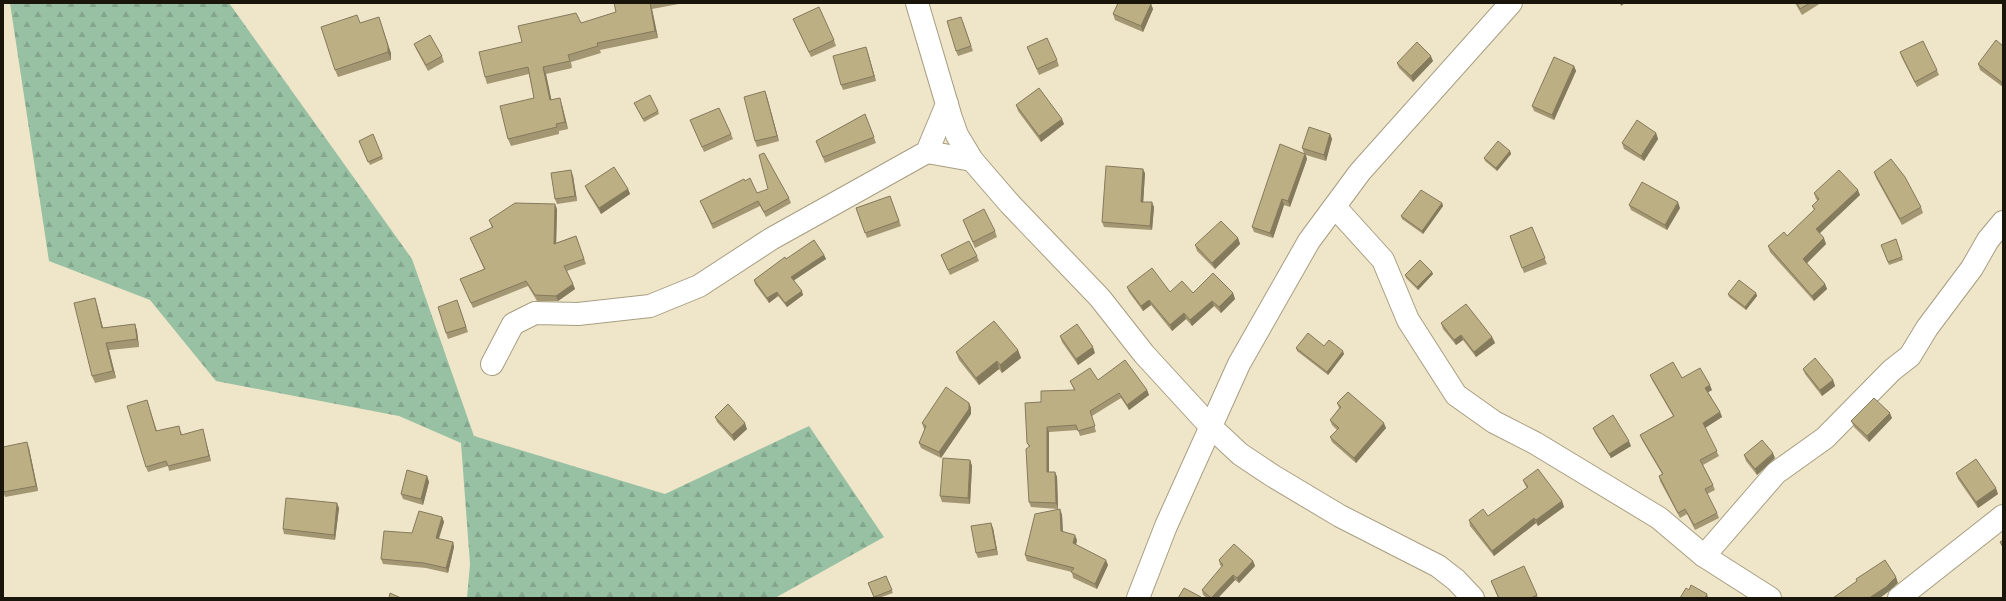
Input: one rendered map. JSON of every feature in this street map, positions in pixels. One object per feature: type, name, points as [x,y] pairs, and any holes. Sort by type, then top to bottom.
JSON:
[{"type":"street","points":[[917,3],[957,136],[972,160],[1010,204],[1100,298],[1144,354],[1210,426],[1240,454],[1273,476],[1340,516],[1438,566],[1456,580],[1473,598]]},
{"type":"street","points":[[1138,598],[1166,526],[1239,364],[1305,248],[1360,172],[1511,3]]},
{"type":"street","points":[[492,364],[513,324],[535,313],[578,314],[650,306],[699,286],[771,239],[927,152],[947,104]]},
{"type":"street","points":[[927,152],[972,160]]},
{"type":"street","points":[[1335,207],[1383,260],[1408,320],[1456,395],[1494,422],[1535,443],[1658,518],[1704,556],[1770,598]]},
{"type":"street","points":[[1704,556],[1776,473],[1825,438],[1892,370],[1910,356],[1927,328],[1972,268],[1988,240],[2003,222]]},
{"type":"street","points":[[1899,598],[2003,516]]},
{"type":"green space","points":[[10,3],[229,3],[412,259],[474,436],[665,494],[809,426],[884,537],[775,598],[467,598],[470,564],[461,443],[399,416],[216,381],[150,300],[49,261]]},
{"type":"building","points":[[614,3],[650,3],[655,31],[597,43],[598,46],[568,55],[570,61],[543,67],[550,100],[560,98],[565,122],[556,124],[557,127],[508,139],[500,106],[534,98],[528,67],[485,77],[479,52],[522,42],[518,26],[576,13],[581,23],[616,12]]},
{"type":"building","points":[[1118,3],[1151,4],[1141,26],[1113,14]]},
{"type":"building","points":[[1797,3],[1810,3],[1800,9]]},
{"type":"building","points":[[819,7],[834,40],[809,52],[793,19]]},
{"type":"building","points":[[357,15],[360,23],[379,17],[388,46],[388,52],[335,70],[321,27]]},
{"type":"building","points":[[961,17],[971,46],[956,51],[947,21]]},
{"type":"building","points":[[430,35],[442,56],[426,65],[414,44]]},
{"type":"building","points":[[1047,38],[1057,60],[1037,69],[1027,47]]},
{"type":"building","points":[[1996,40],[2003,46],[2003,83],[1978,64]]},
{"type":"building","points":[[1923,41],[1937,70],[1915,82],[1900,52]]},
{"type":"building","points":[[1417,42],[1431,56],[1411,76],[1397,63]]},
{"type":"building","points":[[866,47],[874,76],[841,85],[833,56]]},
{"type":"building","points":[[1554,57],[1574,66],[1552,115],[1532,106]]},
{"type":"building","points":[[1039,88],[1062,119],[1039,136],[1016,105]]},
{"type":"building","points":[[765,91],[777,136],[755,141],[744,97]]},
{"type":"building","points":[[650,95],[658,111],[643,119],[634,103]]},
{"type":"building","points":[[719,108],[731,134],[702,147],[690,120]]},
{"type":"building","points":[[865,114],[874,137],[823,157],[816,141]]},
{"type":"building","points":[[1637,120],[1656,133],[1641,156],[1622,143]]},
{"type":"building","points":[[1309,127],[1330,134],[1324,155],[1302,148]]},
{"type":"building","points":[[373,134],[382,156],[368,162],[359,141]]},
{"type":"building","points":[[1498,141],[1510,151],[1496,168],[1484,158]]},
{"type":"building","points":[[1280,144],[1305,154],[1288,201],[1282,199],[1270,233],[1252,227]]},
{"type":"building","points":[[764,153],[789,198],[764,212],[758,201],[712,224],[700,201],[744,179],[745,181],[750,178],[757,193],[768,189],[759,155]]},
{"type":"building","points":[[1891,159],[1905,177],[1921,207],[1900,219],[1874,172]]},
{"type":"building","points":[[1106,166],[1143,169],[1141,202],[1152,202],[1150,226],[1102,222]]},
{"type":"building","points":[[614,167],[628,189],[599,208],[585,186]]},
{"type":"building","points":[[571,170],[575,196],[555,199],[551,173]]},
{"type":"building","points":[[1839,170],[1858,190],[1816,229],[1824,238],[1803,259],[1825,284],[1812,296],[1768,246],[1784,232],[1787,236],[1815,209],[1812,206],[1819,199],[1814,193]]},
{"type":"building","points":[[1642,182],[1678,202],[1665,225],[1629,205]]},
{"type":"building","points":[[1421,190],[1442,203],[1422,231],[1401,216]]},
{"type":"building","points":[[890,196],[899,221],[865,233],[856,208]]},
{"type":"building","points":[[515,203],[555,204],[554,244],[576,236],[584,259],[564,266],[573,284],[556,296],[535,295],[526,281],[471,303],[460,279],[485,269],[470,238],[493,227],[489,220]]},
{"type":"building","points":[[984,209],[995,231],[973,242],[963,220]]},
{"type":"building","points":[[1221,221],[1238,238],[1212,263],[1195,245]]},
{"type":"building","points":[[1532,227],[1545,258],[1522,268],[1510,236]]},
{"type":"building","points":[[1896,239],[1902,257],[1888,262],[1881,245]]},
{"type":"building","points":[[814,240],[824,255],[791,277],[802,291],[785,303],[777,292],[767,298],[754,280],[785,257],[786,259]]},
{"type":"building","points":[[969,241],[977,256],[948,270],[941,255]]},
{"type":"building","points":[[1420,260],[1432,272],[1417,287],[1405,275]]},
{"type":"building","points":[[1152,268],[1170,292],[1182,281],[1193,293],[1213,273],[1233,293],[1219,307],[1212,301],[1190,320],[1184,313],[1170,325],[1149,300],[1141,306],[1127,287]]},
{"type":"building","points":[[1739,280],[1756,293],[1745,307],[1728,294]]},
{"type":"building","points":[[95,298],[102,328],[135,324],[137,339],[106,343],[113,371],[92,376],[74,303]]},
{"type":"building","points":[[457,300],[466,327],[446,333],[438,307]]},
{"type":"building","points":[[1466,304],[1492,337],[1474,352],[1461,335],[1454,340],[1441,323]]},
{"type":"building","points":[[994,321],[1018,350],[1000,365],[997,361],[976,378],[956,352]]},
{"type":"building","points":[[1077,324],[1093,347],[1076,359],[1060,336]]},
{"type":"building","points":[[1308,333],[1324,346],[1329,340],[1343,351],[1327,372],[1296,348]]},
{"type":"building","points":[[1815,358],[1833,380],[1820,390],[1803,369]]},
{"type":"building","points":[[1125,360],[1147,390],[1127,405],[1119,393],[1090,411],[1095,426],[1078,431],[1076,425],[1047,427],[1047,472],[1055,472],[1056,503],[1029,502],[1026,449],[1030,446],[1027,443],[1025,403],[1041,402],[1041,391],[1075,390],[1070,381],[1090,368],[1098,380]]},
{"type":"building","points":[[1673,362],[1682,378],[1700,368],[1710,385],[1705,388],[1720,412],[1703,423],[1717,451],[1700,460],[1713,485],[1705,489],[1717,513],[1694,525],[1685,509],[1678,513],[1659,476],[1663,474],[1640,435],[1674,416],[1650,375]]},
{"type":"building","points":[[946,387],[969,403],[969,409],[939,452],[919,443],[926,426],[922,423]]},
{"type":"building","points":[[1348,392],[1384,423],[1354,458],[1330,437],[1339,428],[1330,420],[1341,407],[1337,403]]},
{"type":"building","points":[[1874,398],[1890,413],[1867,436],[1851,421]]},
{"type":"building","points":[[147,400],[156,431],[179,426],[181,435],[203,429],[209,456],[168,466],[166,461],[146,467],[127,406]]},
{"type":"building","points":[[728,404],[745,423],[732,435],[715,417]]},
{"type":"building","points":[[1613,415],[1629,441],[1609,454],[1593,428]]},
{"type":"building","points":[[1762,440],[1773,453],[1755,469],[1744,455]]},
{"type":"building","points":[[27,442],[36,486],[3,492],[3,447]]},
{"type":"building","points":[[943,458],[970,460],[968,498],[940,496]]},
{"type":"building","points":[[1976,459],[1996,488],[1976,502],[1956,473]]},
{"type":"building","points":[[1538,469],[1562,501],[1536,520],[1534,518],[1492,551],[1469,520],[1483,509],[1488,516],[1528,487],[1523,480]]},
{"type":"building","points":[[407,470],[427,476],[421,499],[401,494]]},
{"type":"building","points":[[286,498],[337,503],[334,535],[283,529]]},
{"type":"building","points":[[1060,509],[1061,531],[1075,535],[1073,543],[1106,560],[1095,584],[1071,572],[1074,568],[1025,555],[1035,514]]},
{"type":"building","points":[[419,511],[442,517],[436,538],[453,542],[446,568],[424,563],[381,559],[384,531],[412,533]]},
{"type":"building","points":[[991,523],[996,549],[976,553],[971,526]]},
{"type":"building","points":[[2003,540],[2003,547],[2000,542]]},
{"type":"building","points":[[1234,544],[1253,561],[1237,578],[1233,575],[1211,598],[1202,590],[1223,565],[1219,560]]},
{"type":"building","points":[[1885,560],[1896,577],[1886,587],[1869,598],[1833,598],[1857,581],[1856,579]]},
{"type":"building","points":[[1524,566],[1537,595],[1531,598],[1499,598],[1491,581]]},
{"type":"building","points":[[886,576],[892,590],[874,597],[868,583]]},
{"type":"building","points":[[1691,585],[1707,594],[1705,598],[1680,598],[1686,588],[1689,590]]},
{"type":"building","points":[[1184,588],[1201,597],[1178,598]]},
{"type":"building","points":[[390,593],[401,598],[389,598]]}]
